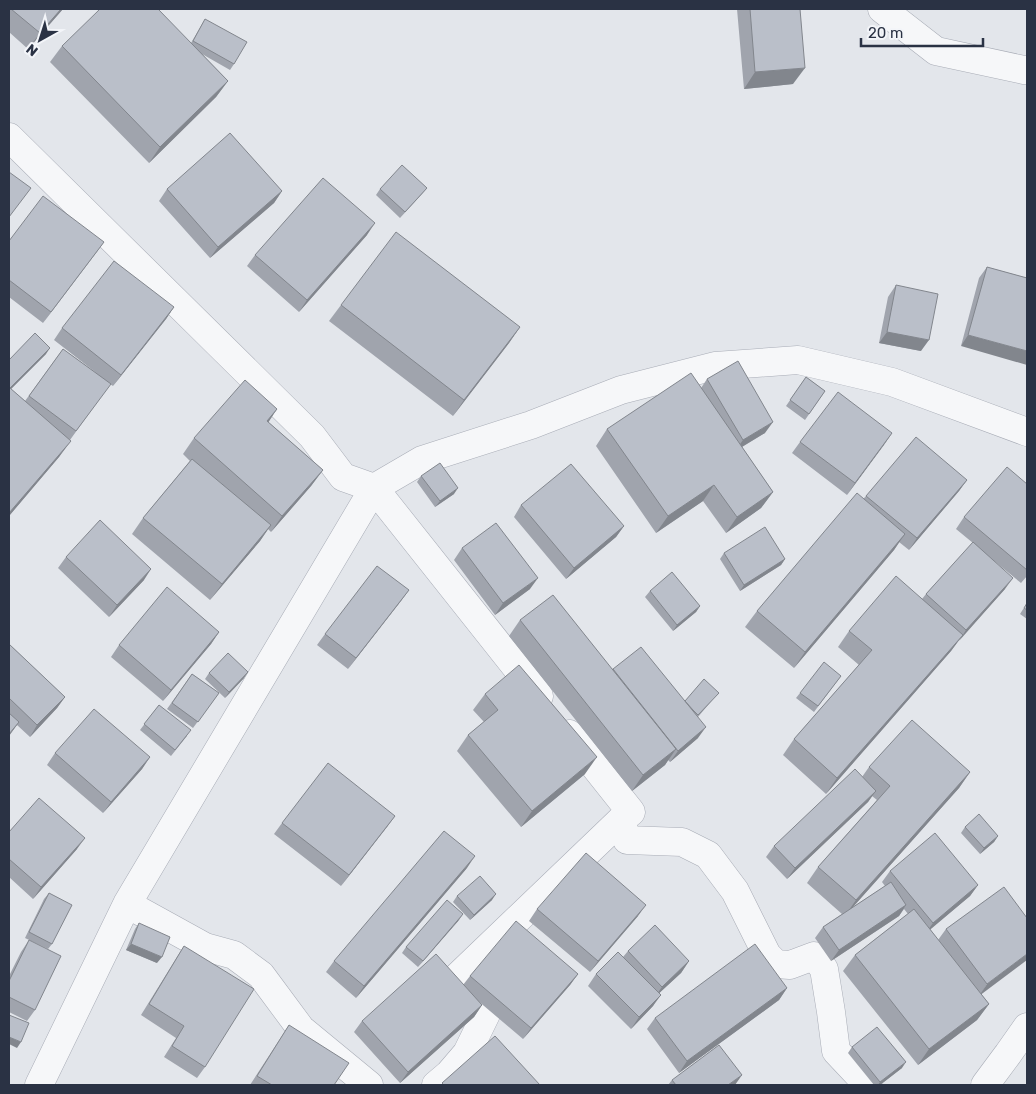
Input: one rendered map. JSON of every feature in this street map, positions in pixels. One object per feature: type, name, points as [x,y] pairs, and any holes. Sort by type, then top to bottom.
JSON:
[{"type":"street","points":[[882,9],[936,51],[1027,70]]},
{"type":"street","points":[[9,137],[312,436],[343,477],[374,488],[631,812],[454,980],[486,1014],[467,1054],[436,1085]]},
{"type":"street","points":[[39,1085],[127,904],[374,488],[422,460],[531,425],[621,390],[715,366],[798,360],[892,382],[1027,432]]},
{"type":"street","points":[[621,820],[627,840],[682,842],[708,855],[735,891],[768,955],[776,964],[790,965],[814,956],[824,969],[836,1051],[868,1085]]},
{"type":"street","points":[[127,904],[205,947],[234,956],[261,975],[301,1029],[369,1085]]},
{"type":"street","points":[[985,1085],[1027,1027]]},
{"type":"building","points":[[11,9],[61,9],[40,33]]},
{"type":"building","points":[[100,9],[158,9],[228,81],[160,147],[62,46]]},
{"type":"building","points":[[750,9],[800,9],[805,68],[755,72]]},
{"type":"building","points":[[205,19],[247,42],[234,64],[193,41]]},
{"type":"building","points":[[230,133],[282,191],[218,247],[167,189]]},
{"type":"building","points":[[402,165],[427,188],[405,212],[380,189]]},
{"type":"building","points":[[9,172],[31,188],[9,217]]},
{"type":"building","points":[[323,178],[375,223],[307,300],[255,255]]},
{"type":"building","points":[[43,196],[104,242],[51,312],[9,280],[9,241]]},
{"type":"building","points":[[396,232],[520,327],[464,400],[341,305]]},
{"type":"building","points":[[114,261],[174,307],[121,375],[62,328]]},
{"type":"building","points":[[987,267],[1027,278],[1027,351],[968,335]]},
{"type":"building","points":[[896,285],[938,294],[929,340],[887,332]]},
{"type":"building","points":[[35,333],[50,348],[9,389],[9,360]]},
{"type":"building","points":[[63,349],[111,384],[76,431],[29,396]]},
{"type":"building","points":[[738,361],[773,422],[743,440],[707,379]]},
{"type":"building","points":[[691,373],[773,492],[737,517],[714,485],[668,516],[607,429]]},
{"type":"building","points":[[806,377],[825,391],[809,414],[790,400]]},
{"type":"building","points":[[245,380],[277,409],[267,421],[323,470],[282,516],[194,438]]},
{"type":"building","points":[[10,388],[71,441],[9,513],[9,390]]},
{"type":"building","points":[[838,392],[892,433],[855,483],[800,442]]},
{"type":"building","points":[[916,437],[967,480],[917,538],[866,496]]},
{"type":"building","points":[[192,459],[271,525],[222,584],[143,518]]},
{"type":"building","points":[[440,463],[458,488],[440,501],[421,476]]},
{"type":"building","points":[[571,464],[624,526],[574,568],[521,505]]},
{"type":"building","points":[[1007,467],[1027,484],[1027,570],[964,517]]},
{"type":"building","points":[[857,493],[905,534],[805,652],[757,611]]},
{"type":"building","points":[[100,520],[151,569],[117,605],[66,557]]},
{"type":"building","points":[[496,523],[538,578],[503,603],[462,548]]},
{"type":"building","points":[[765,527],[785,559],[744,585],[724,553]]},
{"type":"building","points":[[973,542],[1013,578],[966,630],[926,594]]},
{"type":"building","points":[[377,566],[409,590],[356,658],[325,634]]},
{"type":"building","points":[[672,572],[700,606],[677,625],[650,591]]},
{"type":"building","points":[[896,576],[963,635],[837,778],[794,739],[872,650],[849,631]]},
{"type":"building","points":[[167,587],[219,632],[171,690],[119,645]]},
{"type":"building","points":[[553,595],[676,749],[643,775],[520,620]]},
{"type":"building","points":[[9,644],[65,697],[37,725],[9,698]]},
{"type":"building","points":[[641,647],[706,727],[678,751],[613,669]]},
{"type":"building","points":[[228,653],[248,672],[229,692],[209,673]]},
{"type":"building","points":[[824,662],[841,676],[818,706],[800,693]]},
{"type":"building","points":[[519,665],[597,757],[532,811],[468,735],[498,710],[485,694]]},
{"type":"building","points":[[192,674],[219,693],[198,722],[172,703]]},
{"type":"building","points":[[704,679],[719,693],[698,715],[685,701]]},
{"type":"building","points":[[159,705],[191,730],[175,750],[144,724]]},
{"type":"building","points":[[94,709],[150,757],[111,802],[55,753]]},
{"type":"building","points":[[9,713],[19,722],[9,734]]},
{"type":"building","points":[[912,720],[970,772],[856,900],[818,867],[890,786],[869,767]]},
{"type":"building","points":[[328,763],[395,816],[349,875],[282,823]]},
{"type":"building","points":[[855,769],[876,791],[795,868],[774,846]]},
{"type":"building","points":[[39,798],[85,838],[41,887],[9,859],[9,832]]},
{"type":"building","points":[[979,814],[998,836],[984,848],[965,827]]},
{"type":"building","points":[[444,831],[475,856],[364,986],[334,961]]},
{"type":"building","points":[[935,833],[978,885],[933,923],[890,871]]},
{"type":"building","points":[[586,853],[646,905],[598,961],[537,909]]},
{"type":"building","points":[[480,876],[496,894],[474,915],[457,896]]},
{"type":"building","points":[[891,882],[906,905],[839,950],[823,927]]},
{"type":"building","points":[[1004,887],[1027,918],[1027,954],[987,984],[946,929]]},
{"type":"building","points":[[49,893],[72,905],[52,944],[29,932]]},
{"type":"building","points":[[447,900],[463,914],[423,961],[406,947]]},
{"type":"building","points":[[914,909],[989,1004],[929,1049],[855,955]]},
{"type":"building","points":[[516,921],[578,974],[531,1028],[470,976]]},
{"type":"building","points":[[139,923],[170,937],[162,957],[131,944]]},
{"type":"building","points":[[655,925],[689,961],[662,987],[628,951]]},
{"type":"building","points":[[29,940],[61,956],[35,1010],[9,997],[9,981]]},
{"type":"building","points":[[755,944],[787,988],[687,1061],[655,1018]]},
{"type":"building","points":[[184,946],[254,989],[205,1067],[172,1046],[184,1026],[149,1004]]},
{"type":"building","points":[[618,952],[661,995],[639,1017],[596,974]]},
{"type":"building","points":[[436,954],[482,1005],[408,1072],[362,1021]]},
{"type":"building","points":[[9,1015],[29,1023],[21,1042],[9,1037]]},
{"type":"building","points":[[289,1025],[349,1063],[334,1085],[272,1085],[257,1076]]},
{"type":"building","points":[[877,1027],[906,1062],[880,1082],[852,1047]]},
{"type":"building","points":[[495,1036],[540,1085],[444,1085],[442,1083]]},
{"type":"building","points":[[719,1045],[742,1075],[728,1085],[676,1085],[672,1080]]}]
